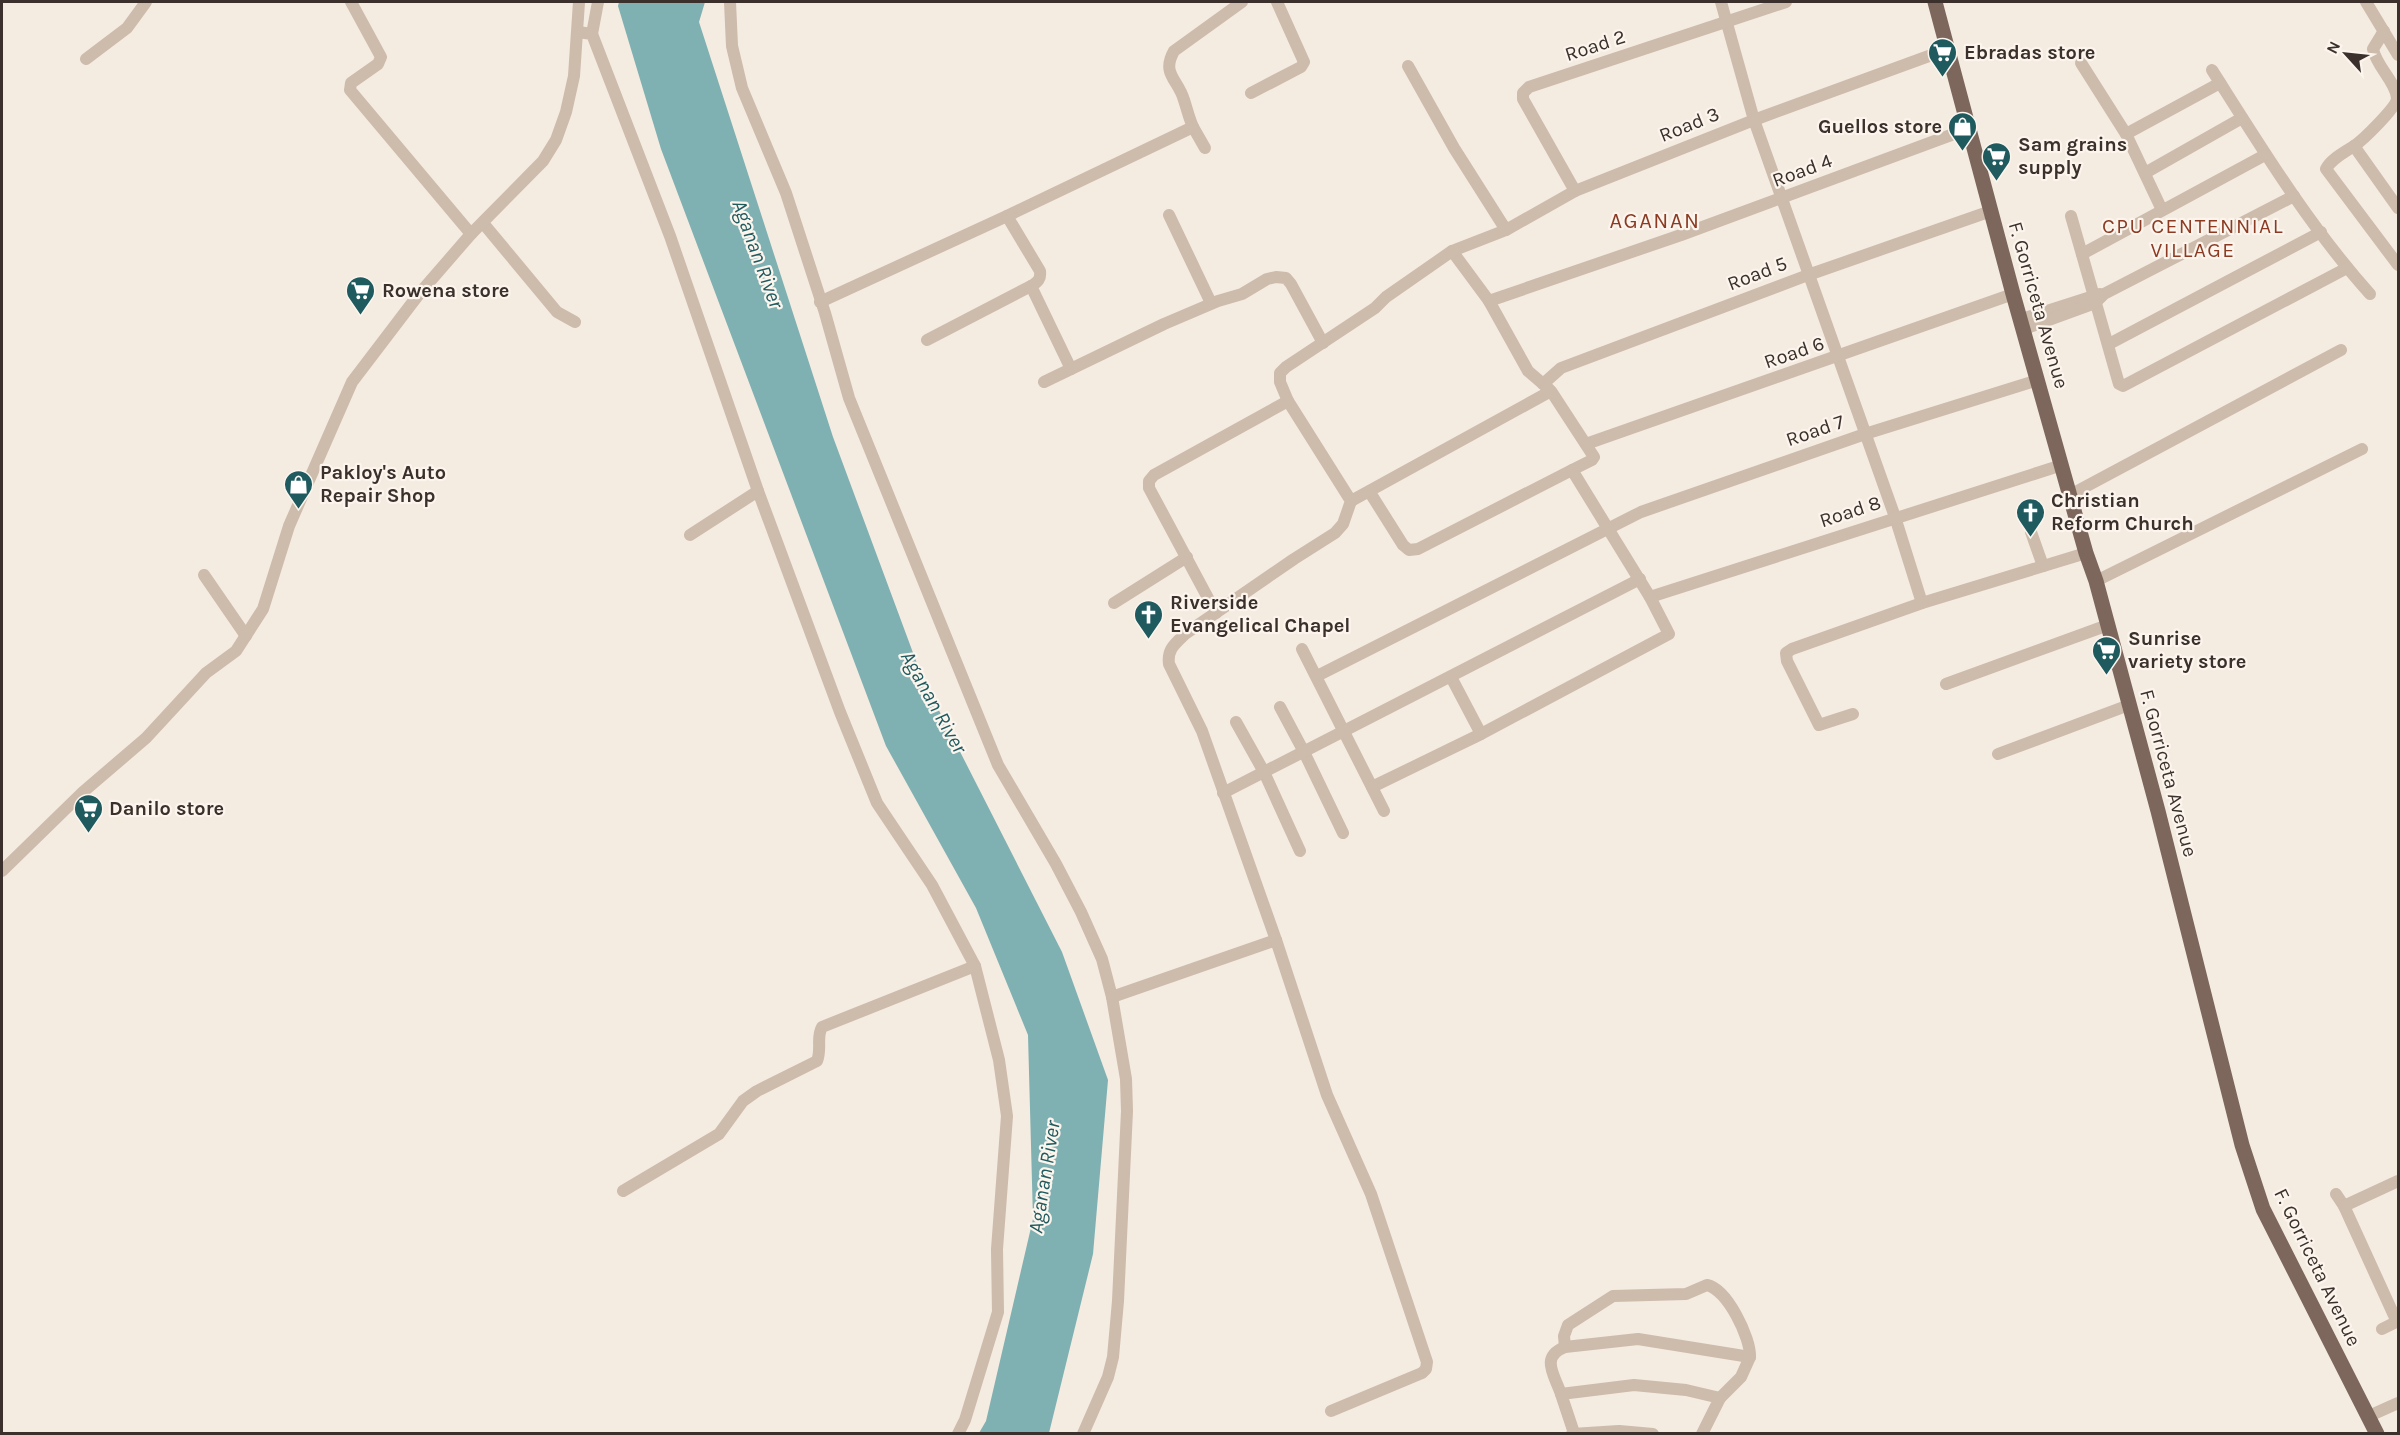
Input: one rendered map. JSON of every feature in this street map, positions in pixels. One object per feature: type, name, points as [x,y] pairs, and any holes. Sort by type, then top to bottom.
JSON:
[{"type":"main road","name":"F. Gorriceta Avenue","points":[[1935,2],[2013,294],[2086,553],[2096,580],[2242,1145],[2263,1209],[2377,1434]]},
{"type":"street","points":[[86,59],[127,27],[146,2]]},
{"type":"street","points":[[351,2],[381,57],[378,64],[351,83],[350,90],[471,234]]},
{"type":"street","points":[[2,871],[83,792],[146,738],[206,673],[236,651],[246,636],[263,609],[289,526],[351,382],[419,294],[471,234],[543,161],[556,140],[566,112],[574,76],[579,2]]},
{"type":"street","points":[[598,2],[592,34],[670,236],[758,491],[840,712],[877,803],[932,885],[975,966],[999,1060],[1007,1116],[998,1249],[998,1312],[976,1388],[958,1434]]},
{"type":"street","points":[[730,2],[732,46],[742,88],[786,193],[849,398],[998,765],[1056,864],[1081,912],[1102,958],[1112,997],[1126,1079],[1127,1111],[1118,1301],[1113,1357],[1108,1377],[1083,1434]]},
{"type":"street","points":[[1205,148],[1185,109],[1185,101],[1169,73],[1169,61],[1174,51],[1242,2]]},
{"type":"street","points":[[1251,93],[1301,67],[1304,62],[1277,2]]},
{"type":"street","points":[[1721,2],[1754,120],[1895,517],[1922,603]]},
{"type":"street","name":"Road 2","points":[[1575,190],[1523,99],[1523,93],[1529,87],[1786,2]]},
{"type":"street","points":[[2366,2],[2398,55]]},
{"type":"street","points":[[2384,31],[2373,49],[2374,57],[2395,91],[2397,100],[2394,107],[2354,146],[2326,169],[2398,265]]},
{"type":"street","points":[[578,32],[592,34]]},
{"type":"street","name":"Road 3","points":[[1288,401],[1280,382],[1280,374],[1286,367],[1375,308],[1386,297],[1452,251],[1506,230],[1575,190],[1754,120],[1948,49]]},
{"type":"street","points":[[2081,63],[2126,134],[2162,210]]},
{"type":"street","points":[[1408,66],[1454,148],[1506,230]]},
{"type":"street","points":[[2212,70],[2265,155],[2347,268],[2370,294]]},
{"type":"street","points":[[2126,134],[2220,83]]},
{"type":"street","points":[[2145,173],[2242,118]]},
{"type":"street","points":[[820,302],[1193,127]]},
{"type":"street","name":"Road 4","points":[[1489,301],[1681,235],[1970,128]]},
{"type":"street","points":[[2354,146],[2398,207]]},
{"type":"street","points":[[2082,254],[2265,155]]},
{"type":"street","points":[[2023,324],[2097,297],[2294,196]]},
{"type":"street","name":"Road 5","points":[[1351,501],[1547,388],[1561,368],[1808,275],[1991,211]]},
{"type":"street","points":[[1169,215],[1211,303]]},
{"type":"street","points":[[927,340],[1031,286],[1040,277],[1040,271],[1007,216]]},
{"type":"street","points":[[2071,216],[2097,297],[2119,384],[2123,386],[2347,268]]},
{"type":"street","points":[[483,224],[557,312],[574,322]]},
{"type":"street","points":[[2109,344],[2321,232]]},
{"type":"street","points":[[1369,491],[1403,545],[1409,550],[1418,549],[1594,457],[1547,388],[1528,371],[1489,301],[1452,251]]},
{"type":"street","points":[[1044,382],[1211,303],[1242,294],[1267,279],[1276,277],[1286,278],[1291,284],[1323,343]]},
{"type":"street","points":[[1031,286],[1071,369]]},
{"type":"street","name":"Road 6","points":[[1586,444],[2013,294]]},
{"type":"street","points":[[2070,495],[2341,350]]},
{"type":"street","name":"Road 7","points":[[1317,676],[1641,512],[1865,434],[2038,380]]},
{"type":"street","points":[[1216,613],[1149,488],[1149,481],[1154,476],[1288,401],[1351,501],[1343,524],[1335,533],[1185,634],[1171,647],[1168,656],[1169,664],[1202,730],[1276,940],[1327,1095],[1371,1194],[1427,1362],[1426,1369],[1422,1373],[1331,1411]]},
{"type":"street","points":[[2096,580],[2361,449]]},
{"type":"street","name":"Road 8","points":[[1650,597],[2062,465]]},
{"type":"street","points":[[1372,787],[1481,734],[1669,634],[1640,579],[1572,470]]},
{"type":"street","points":[[690,535],[758,491]]},
{"type":"street","points":[[2031,532],[2043,566]]},
{"type":"street","points":[[1852,714],[1819,725],[1787,661],[1786,653],[1922,603],[2086,553]]},
{"type":"street","points":[[1114,603],[1187,557]]},
{"type":"street","points":[[204,575],[246,636]]},
{"type":"street","points":[[1223,793],[1640,579]]},
{"type":"street","points":[[1946,684],[2108,625]]},
{"type":"street","points":[[1302,649],[1384,811]]},
{"type":"street","points":[[1451,677],[1481,734]]},
{"type":"street","points":[[1998,754],[2129,705]]},
{"type":"street","points":[[1280,707],[1343,833]]},
{"type":"street","points":[[1236,722],[1264,772],[1300,851]]},
{"type":"street","points":[[1112,997],[1276,940]]},
{"type":"street","points":[[623,1191],[719,1134],[743,1101],[757,1091],[818,1061],[821,1052],[819,1032],[822,1027],[975,966]]},
{"type":"street","points":[[2344,1206],[2398,1181]]},
{"type":"street","points":[[2336,1194],[2344,1206],[2398,1322],[2382,1329]]},
{"type":"street","points":[[1565,1347],[1564,1336],[1568,1325],[1613,1296],[1686,1294],[1707,1285],[1716,1288],[1740,1322],[1751,1347],[1746,1369],[1720,1398],[1702,1434]]},
{"type":"street","points":[[1653,1434],[1619,1431],[1573,1433],[1550,1364],[1551,1356],[1555,1351],[1565,1347],[1638,1339],[1750,1357]]},
{"type":"street","points":[[1561,1394],[1634,1384],[1686,1390],[1720,1398]]},
{"type":"street","points":[[2368,1416],[2398,1403]]},
{"type":"water","name":"Aganan River","points":[[619,2],[705,2],[699,22],[833,437],[922,677],[1062,952],[1108,1080],[1093,1254],[1049,1433],[979,1433],[986,1421],[1033,1219],[1028,1035],[976,908],[886,746],[661,149],[618,6]]},
{"type":"place","name":"Ebradas store","points":[[1943,78]]},
{"type":"place","name":"Guellos store","points":[[1963,152]]},
{"type":"place","name":"Sam grains supply","points":[[1997,182]]},
{"type":"place","name":"Rowena store","points":[[361,316]]},
{"type":"place","name":"Pakloy's Auto Repair Shop","points":[[299,510]]},
{"type":"place","name":"Christian Reform Church","points":[[2030,538]]},
{"type":"place","name":"Riverside Evangelical Chapel","points":[[1149,640]]},
{"type":"place","name":"Sunrise variety store","points":[[2107,676]]},
{"type":"place","name":"Danilo store","points":[[88,834]]},
{"type":"district","name":"AGANAN","points":[[1655,220]]},
{"type":"district","name":"CPU CENTENNIAL VILLAGE","points":[[2193,238]]}]
